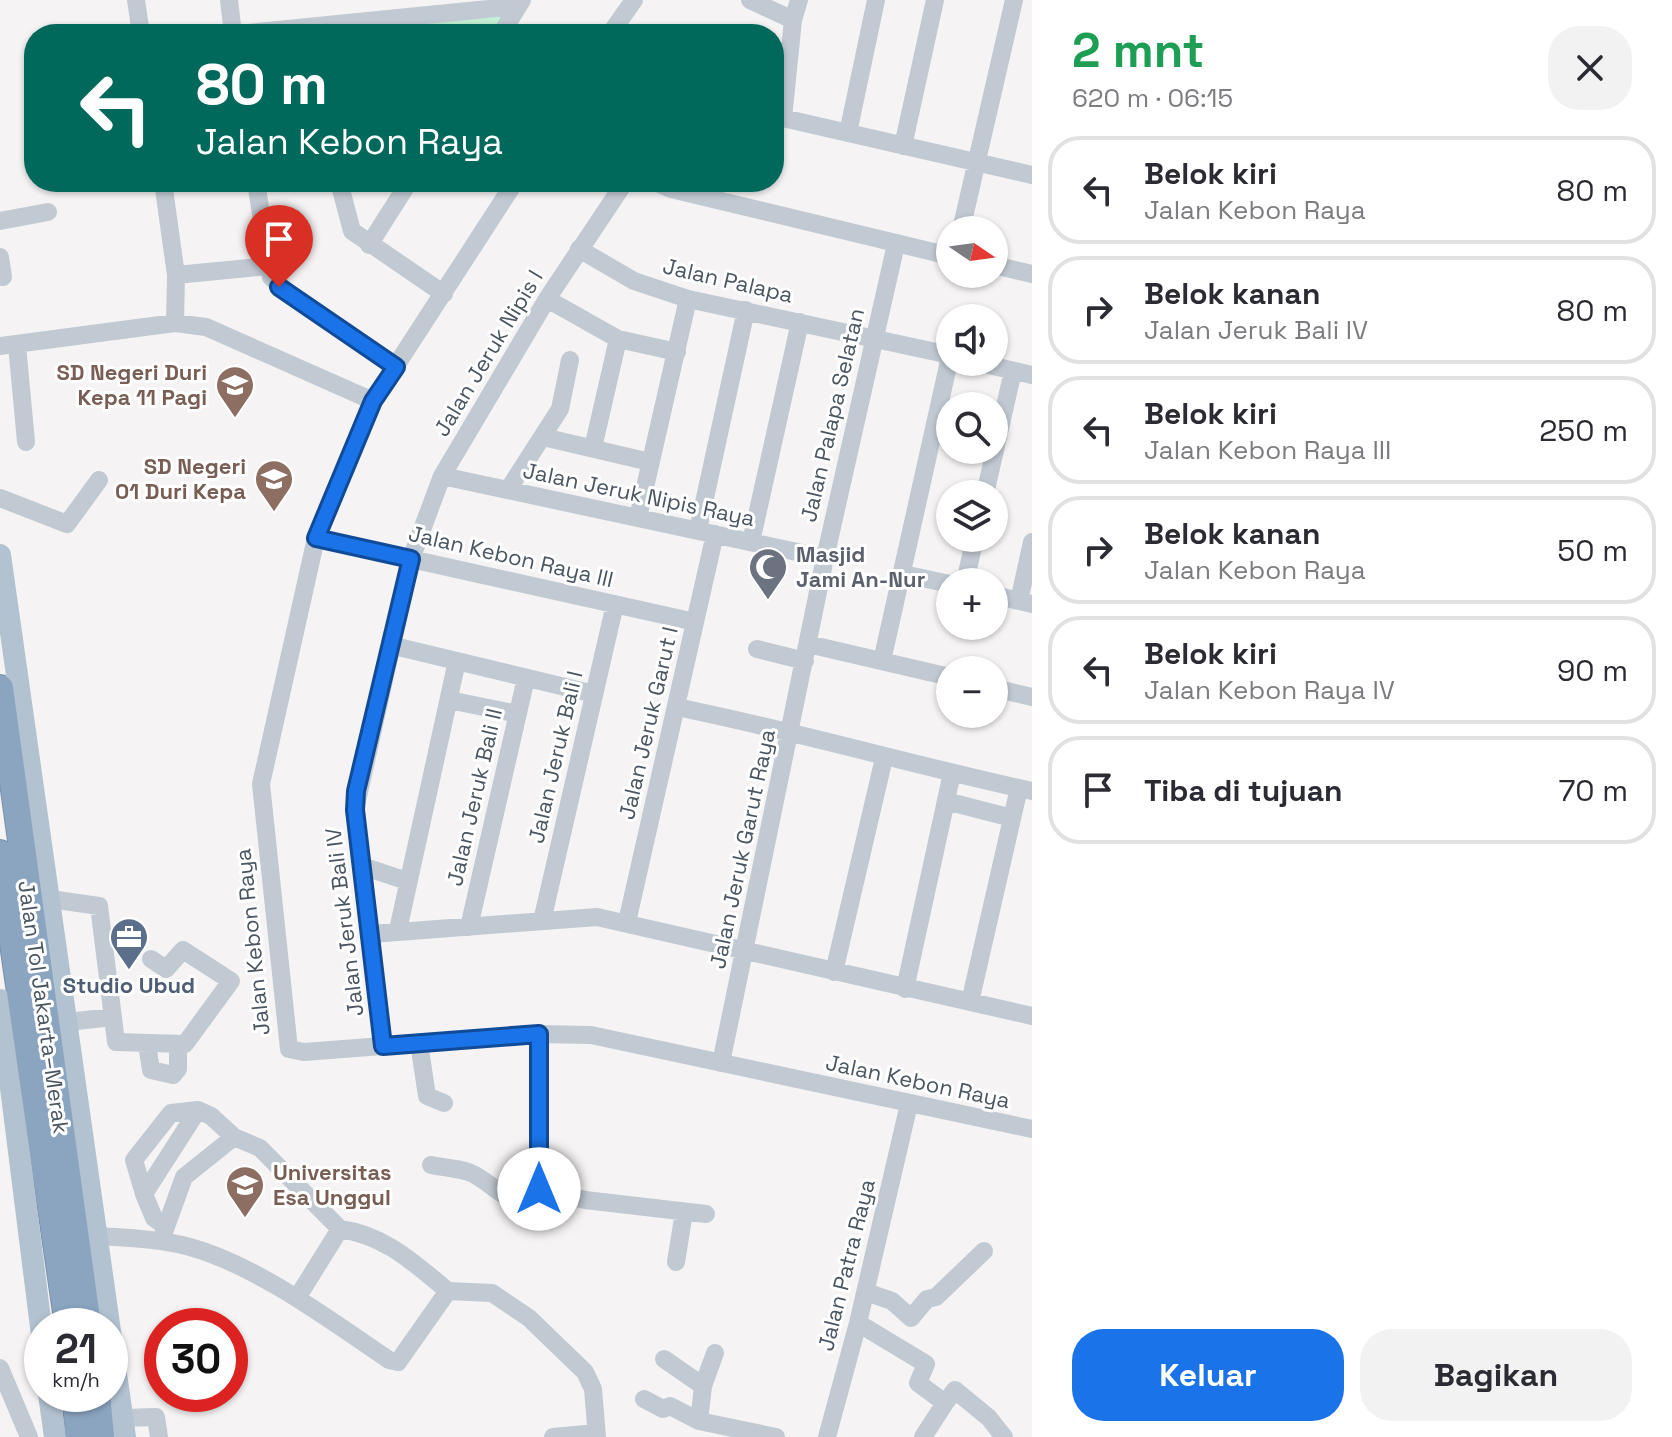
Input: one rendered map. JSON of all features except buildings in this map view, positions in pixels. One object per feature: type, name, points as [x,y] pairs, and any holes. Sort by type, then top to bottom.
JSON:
[{"type":"highway","name":"Jalan Tol Jakarta–Merak","points":[[0,688],[86,1308]]},
{"type":"highway","name":"Jalan Tol Jakarta–Merak","points":[[0,853],[65,1308]]},
{"type":"highway","points":[[77,1412],[79,1437]]},
{"type":"highway","points":[[99,1412],[101,1437]]},
{"type":"main road","points":[[0,555],[124,1428]]},
{"type":"main road","points":[[0,1000],[6,1082],[38,1308]]},
{"type":"main road","points":[[52,1412],[55,1437]]},
{"type":"street","points":[[136,0],[140,24]]},
{"type":"street","points":[[229,0],[234,24]]},
{"type":"street","points":[[617,24],[634,0]]},
{"type":"street","points":[[750,0],[793,20]]},
{"type":"street","points":[[784,82],[799,0]]},
{"type":"street","points":[[848,133],[876,0]]},
{"type":"street","points":[[903,146],[935,0]]},
{"type":"street","points":[[964,216],[1016,2]]},
{"type":"street","points":[[400,24],[520,3]]},
{"type":"street","points":[[507,24],[520,3]]},
{"type":"street","points":[[784,118],[1032,175]]},
{"type":"street","points":[[164,192],[176,275],[175,320]]},
{"type":"street","points":[[258,192],[269,266],[279,287],[396,367]]},
{"type":"street","points":[[341,192],[349,227],[369,245],[444,294]]},
{"type":"street","points":[[369,245],[403,192]]},
{"type":"street","name":"Jalan Kebon Raya","points":[[509,192],[373,401],[316,538],[261,784],[285,1041],[293,1052],[539,1034],[591,1035],[1032,1129]]},
{"type":"street","name":"Jalan Jeruk Nipis I","points":[[411,559],[442,476],[547,299],[618,192]]},
{"type":"street","points":[[683,192],[936,253]]},
{"type":"street","points":[[0,221],[48,212]]},
{"type":"street","name":"Jalan Palapa Selatan","points":[[807,653],[825,558],[896,244]]},
{"type":"street","name":"Jalan Palapa","points":[[579,249],[634,281],[688,299],[936,352]]},
{"type":"street","points":[[0,257],[3,277]]},
{"type":"street","points":[[176,275],[269,266]]},
{"type":"street","points":[[1008,268],[1032,274]]},
{"type":"street","points":[[547,299],[618,339],[677,352]]},
{"type":"street","points":[[638,518],[688,299]]},
{"type":"street","name":"Jalan Jeruk Garut I","points":[[627,922],[695,622],[706,532],[746,310]]},
{"type":"street","points":[[26,442],[8,346],[175,320],[220,330],[373,401]]},
{"type":"street","points":[[751,542],[800,322]]},
{"type":"street","points":[[593,448],[618,339]]},
{"type":"street","points":[[508,490],[560,409],[570,360]]},
{"type":"street","points":[[1008,370],[1032,375]]},
{"type":"street","points":[[988,480],[1013,371]]},
{"type":"street","points":[[882,661],[946,376]]},
{"type":"street","points":[[543,437],[650,462]]},
{"type":"street","name":"Jalan Jeruk Nipis Raya","points":[[442,476],[825,558]]},
{"type":"street","points":[[0,498],[67,524],[99,480]]},
{"type":"street","name":"Jalan Kebon Raya III","points":[[316,538],[695,622]]},
{"type":"street","points":[[1025,602],[1032,542]]},
{"type":"street","name":"Jalan Jeruk Bali IV","points":[[383,1046],[356,791],[411,559]]},
{"type":"street","points":[[903,574],[936,581]]},
{"type":"street","name":"Jalan Jeruk Bali I","points":[[542,921],[615,604]]},
{"type":"street","points":[[390,645],[594,694]]},
{"type":"street","points":[[757,649],[882,661],[936,674]]},
{"type":"street","name":"Jalan Jeruk Garut Raya","points":[[721,1063],[807,653]]},
{"type":"street","points":[[398,930],[457,661]]},
{"type":"street","name":"Jalan Jeruk Bali II","points":[[469,927],[526,678]]},
{"type":"street","points":[[1008,691],[1032,697]]},
{"type":"street","points":[[449,700],[518,714]]},
{"type":"street","points":[[676,707],[1025,790],[1012,818],[970,1002]]},
{"type":"street","points":[[834,972],[884,758]]},
{"type":"street","points":[[905,989],[952,773]]},
{"type":"street","points":[[946,801],[1012,818]]},
{"type":"street","points":[[362,866],[407,881]]},
{"type":"street","points":[[50,899],[99,906],[118,1044],[187,1043],[231,981],[185,950],[181,950],[166,969],[151,959]]},
{"type":"street","points":[[371,934],[597,917],[1032,1016]]},
{"type":"street","points":[[67,1022],[113,1017]]},
{"type":"street","points":[[539,1034],[539,1189]]},
{"type":"street","points":[[419,1043],[427,1096],[444,1103]]},
{"type":"street","points":[[147,1044],[151,1070],[173,1075],[178,1069],[178,1044]]},
{"type":"street","name":"Jalan Patra Raya","points":[[827,1437],[866,1292],[909,1104]]},
{"type":"street","points":[[163,1234],[134,1165],[136,1154],[171,1113],[198,1110],[211,1116],[234,1137],[260,1148],[340,1229],[357,1231],[389,1245],[448,1291],[492,1293],[529,1318],[590,1377],[597,1435],[553,1437]]},
{"type":"street","points":[[144,1194],[198,1110]]},
{"type":"street","points":[[163,1234],[184,1177],[234,1137]]},
{"type":"street","points":[[431,1165],[473,1173],[494,1192],[516,1198],[539,1189],[585,1200],[706,1214]]},
{"type":"street","points":[[676,1262],[684,1212]]},
{"type":"street","points":[[297,1298],[340,1229]]},
{"type":"street","points":[[98,1236],[163,1234],[297,1298],[394,1362],[398,1362],[448,1291]]},
{"type":"street","points":[[866,1292],[892,1301],[911,1318],[927,1299],[936,1297],[984,1251]]},
{"type":"street","points":[[858,1323],[926,1364],[918,1383],[945,1403]]},
{"type":"street","points":[[699,1421],[703,1386],[715,1353]]},
{"type":"street","points":[[664,1359],[703,1386]]},
{"type":"street","points":[[0,1368],[29,1437]]},
{"type":"street","points":[[923,1437],[955,1390],[989,1418],[1004,1437]]},
{"type":"street","points":[[644,1399],[663,1409],[670,1406],[699,1421],[776,1437]]},
{"type":"street","points":[[124,1428],[156,1417],[159,1437]]},
{"type":"green space","points":[[514,15],[507,24],[425,24]]},
{"type":"place","name":"SD Negeri Duri Kepa 11 Pagi","points":[[235,419]]},
{"type":"place","name":"SD Negeri 01 Duri Kepa","points":[[274,513]]},
{"type":"place","name":"Masjid Jami An-Nur","points":[[768,601]]},
{"type":"place","name":"Studio Ubud","points":[[129,971]]},
{"type":"place","name":"Universitas Esa Unggul","points":[[245,1219]]},
{"type":"route","points":[[279,287],[396,367],[373,401],[316,538],[411,559],[356,791],[355,810],[383,1046],[539,1034],[539,1189]]}]
